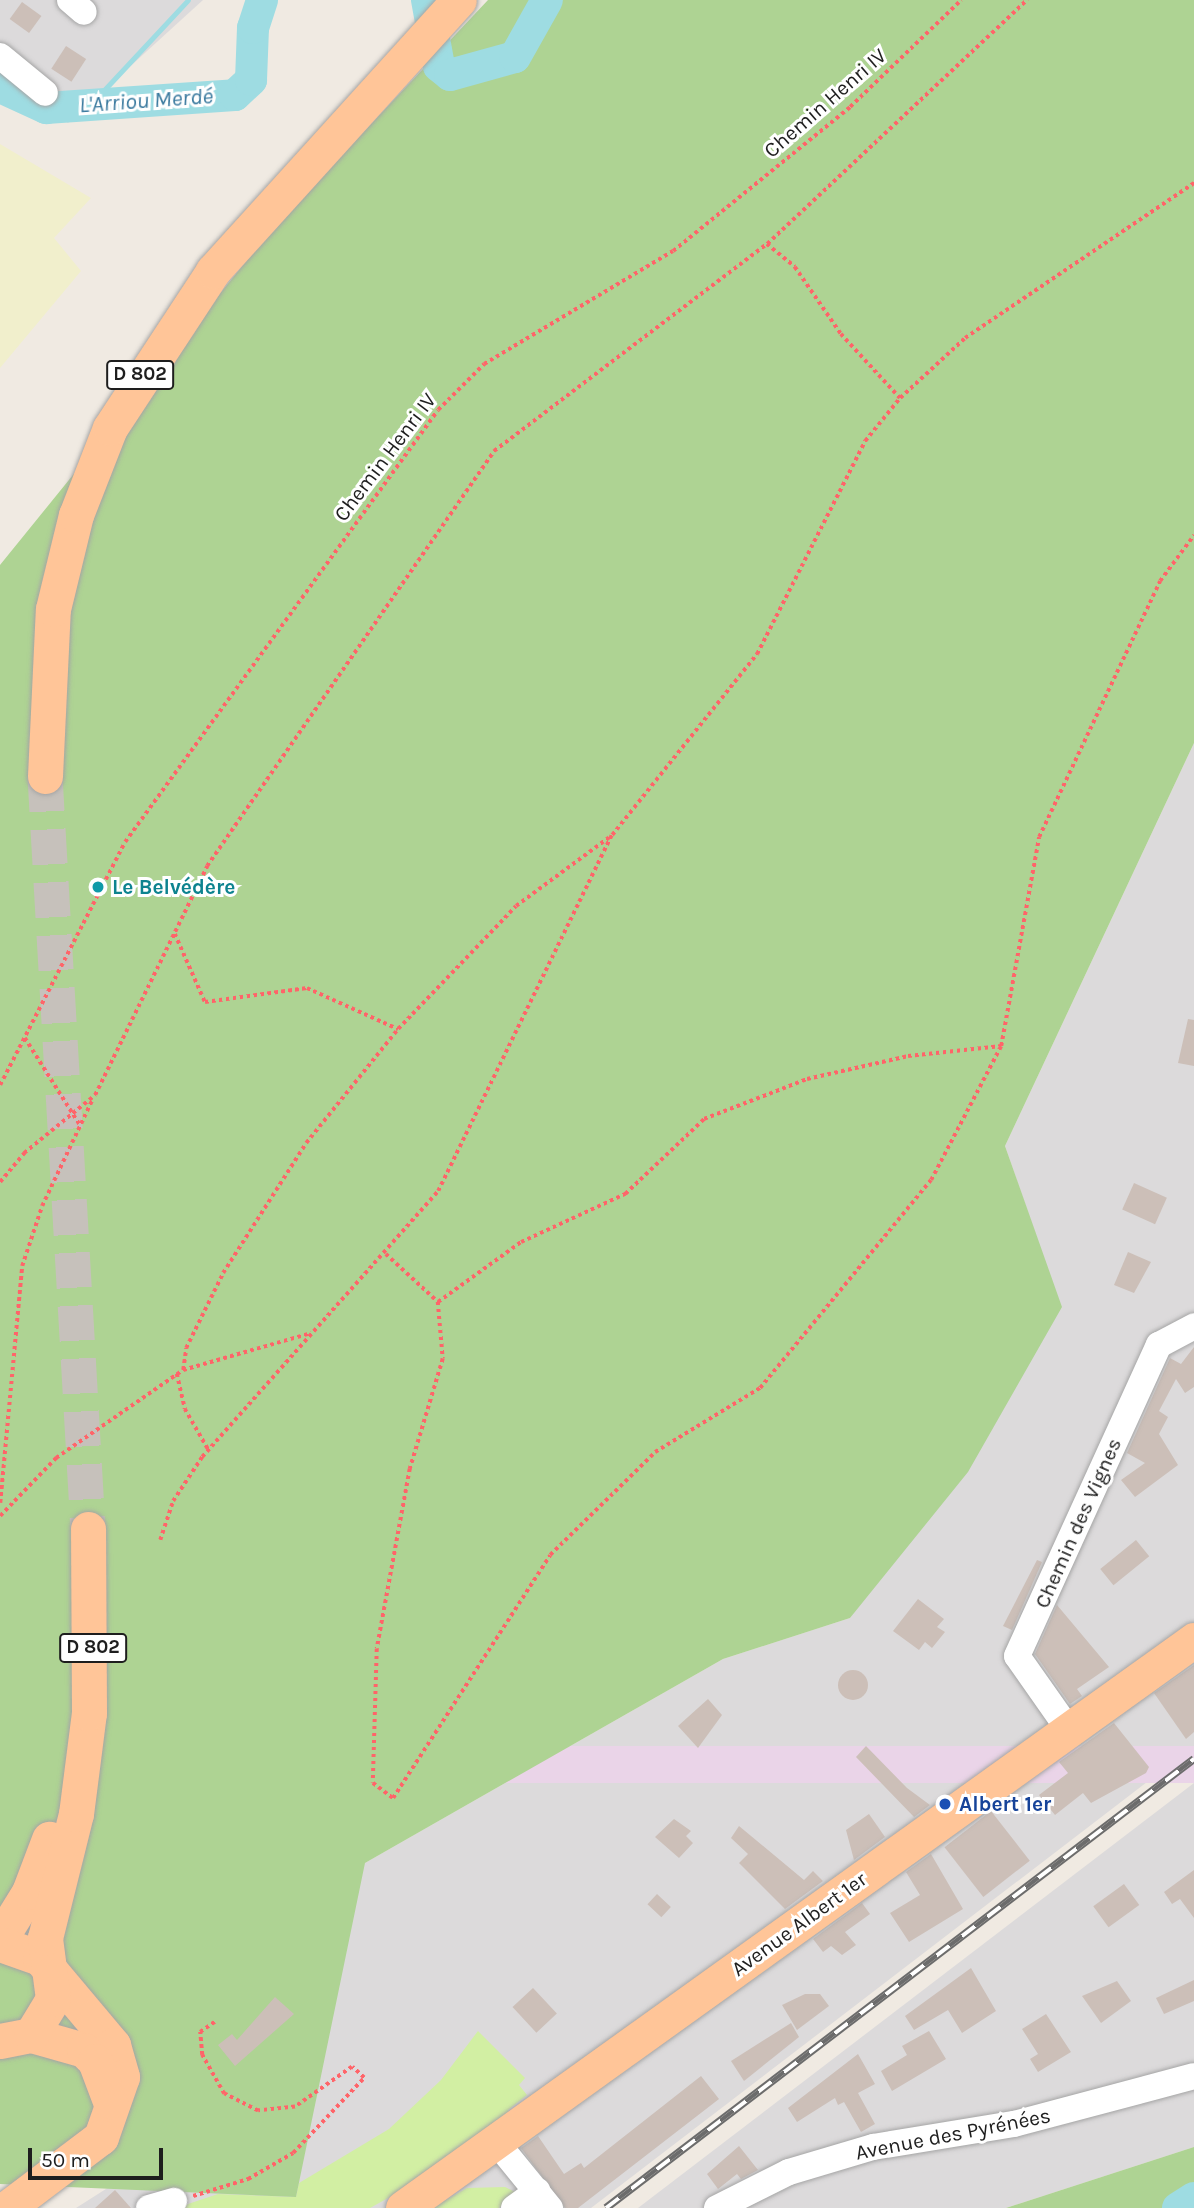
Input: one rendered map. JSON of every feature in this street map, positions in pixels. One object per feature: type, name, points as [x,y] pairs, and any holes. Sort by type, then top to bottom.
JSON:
[{"type":"main road","name":"D 802","points":[[45,776],[53,609],[76,515],[110,428],[214,271],[454,4]]},
{"type":"main road","name":"D 802","points":[[49,1971],[45,1937],[76,1814],[93,1630],[88,1530]]},
{"type":"main road","name":"Avenue Albert 1er","points":[[403,2208],[1194,1640]]},
{"type":"main road","name":"D 802","points":[[0,1942],[29,1892],[80,1766]]},
{"type":"main road","points":[[0,1942],[27,1949],[49,1971],[117,2053],[122,2077],[113,2111],[89,2151],[7,2208]]},
{"type":"main road","points":[[9,2041],[50,2013],[49,1971]]},
{"type":"main road","points":[[9,2041],[84,2050],[95,2062],[113,2111]]},
{"type":"street","points":[[0,56],[45,93]]},
{"type":"street","name":"Chemin des Vignes","points":[[1069,1730],[1017,1656],[1159,1345],[1194,1326]]},
{"type":"street","name":"Avenue des Pyrénées","points":[[717,2208],[789,2172],[873,2147],[1014,2124],[1194,2076]]},
{"type":"street","points":[[497,2143],[543,2200],[514,2208]]},
{"type":"street","points":[[149,2208],[174,2201]]},
{"type":"path","name":"Chemin Henri IV","points":[[0,1085],[125,842],[445,402],[484,364],[673,251],[850,107],[961,0]]},
{"type":"path","points":[[0,1503],[22,1266],[80,1125],[207,866],[494,451],[767,244],[1027,0]]},
{"type":"path","points":[[202,1457],[386,1254],[438,1191],[612,835],[757,654],[866,441],[900,398],[1042,281],[1194,183]]},
{"type":"path","points":[[767,244],[795,267],[841,334],[900,398]]},
{"type":"path","points":[[386,1254],[438,1302],[443,1359],[410,1469],[377,1649],[373,1783],[393,1798],[550,1555],[655,1452],[760,1388],[931,1180],[1002,1046],[1039,837],[1160,581],[1194,534]]},
{"type":"path","points":[[183,1370],[186,1348],[223,1273],[306,1143],[398,1029],[516,906],[612,835]]},
{"type":"path","points":[[175,934],[205,1002],[307,988],[398,1029]]},
{"type":"path","points":[[24,1037],[80,1125]]},
{"type":"path","points":[[438,1302],[521,1242],[625,1194],[704,1119],[807,1079],[908,1056],[1002,1046]]},
{"type":"path","points":[[0,1182],[24,1153],[73,1116],[94,1095]]},
{"type":"path","points":[[0,1516],[56,1458],[183,1370],[313,1332]]},
{"type":"path","points":[[160,1540],[173,1500],[208,1448],[185,1409],[177,1374]]},
{"type":"path","points":[[174,2201],[248,2179],[293,2153],[364,2078],[352,2067],[295,2107],[258,2110],[223,2094],[202,2055],[200,2032],[216,2021]]},
{"type":"shaded area","points":[[0,0],[203,0],[68,123],[0,72]]},
{"type":"shaded area","points":[[0,144],[91,198],[54,238],[81,271],[0,368]]},
{"type":"shaded area","points":[[1194,743],[1194,1746],[591,2208],[76,2208],[109,2187],[365,1863],[723,1659],[850,1618],[1061,1307],[1005,1146]]},
{"type":"shaded area","points":[[434,1746],[1194,1746],[1194,1783],[434,1783]]},
{"type":"shaded area","points":[[1194,1783],[1194,2147],[1006,2208],[638,2208]]},
{"type":"green space","points":[[488,0],[1194,0],[1194,743],[1005,1146],[1062,1307],[968,1472],[850,1618],[723,1659],[365,1863],[296,2197],[0,2184],[0,565],[274,227]]},
{"type":"green space","points":[[478,2031],[525,2078],[519,2085],[527,2095],[508,2110],[510,2117],[408,2187],[370,2208],[176,2208],[218,2194],[296,2197],[299,2183],[389,2129],[441,2080]]},
{"type":"green space","points":[[1194,2147],[1194,2208],[1006,2208]]},
{"type":"green space","points":[[505,2187],[517,2193],[499,2208],[432,2208],[467,2188]]},
{"type":"building","points":[[22,2],[41,16],[29,33],[10,19]]},
{"type":"building","points":[[66,46],[86,59],[71,82],[51,69]]},
{"type":"building","points":[[1188,1019],[1194,1020],[1194,1066],[1178,1063]]},
{"type":"building","points":[[1134,1183],[1167,1198],[1155,1224],[1122,1209]]},
{"type":"building","points":[[1128,1252],[1151,1262],[1134,1293],[1114,1285]]},
{"type":"building","points":[[1194,1347],[1194,1387],[1185,1393],[1176,1379],[1159,1411],[1168,1417],[1159,1434],[1178,1465],[1135,1497],[1121,1480],[1145,1463],[1127,1453],[1170,1358],[1181,1364]]},
{"type":"building","points":[[1136,1540],[1149,1556],[1113,1585],[1100,1569]]},
{"type":"building","points":[[1037,1560],[1042,1562],[1012,1630],[1003,1626]]},
{"type":"building","points":[[918,1599],[944,1619],[937,1627],[945,1632],[932,1648],[925,1642],[919,1650],[893,1631]]},
{"type":"building","points":[[1057,1605],[1109,1667],[1077,1689],[1082,1696],[1070,1704],[1035,1654]]},
{"type":"building","points":[[1194,1665],[1194,1732],[1186,1739],[1154,1693]]},
{"type":"building","points":[[853,1670],[864,1674],[868,1685],[864,1696],[853,1700],[842,1696],[838,1685],[842,1674]]},
{"type":"building","points":[[708,1699],[722,1715],[698,1748],[678,1726]]},
{"type":"building","points":[[1114,1723],[1149,1767],[1146,1773],[1091,1803],[1083,1793],[1055,1815],[1039,1795],[1068,1773],[1059,1762]]},
{"type":"building","points":[[866,1746],[907,1788],[930,1805],[914,1817],[856,1757]]},
{"type":"building","points":[[991,1811],[1030,1861],[983,1897],[945,1847]]},
{"type":"building","points":[[869,1814],[885,1837],[854,1860],[846,1830]]},
{"type":"building","points":[[674,1819],[691,1831],[686,1836],[693,1843],[679,1858],[655,1837]]},
{"type":"building","points":[[739,1826],[804,1880],[813,1871],[823,1881],[785,1909],[739,1863],[748,1854],[731,1838]]},
{"type":"building","points":[[931,1854],[963,1909],[909,1942],[890,1913],[920,1895],[906,1872]]},
{"type":"building","points":[[1194,1870],[1194,1918],[1180,1899],[1172,1904],[1164,1892]]},
{"type":"building","points":[[1124,1884],[1139,1905],[1109,1927],[1093,1906]]},
{"type":"building","points":[[657,1894],[671,1907],[661,1917],[647,1904]]},
{"type":"building","points":[[862,1903],[870,1914],[845,1932],[856,1945],[842,1955],[831,1946],[823,1952],[813,1939]]},
{"type":"building","points":[[971,1968],[996,2011],[962,2033],[948,2010],[914,2030],[905,2016]]},
{"type":"building","points":[[1194,1980],[1194,2001],[1164,2014],[1156,1998]]},
{"type":"building","points":[[1117,1981],[1131,2001],[1101,2023],[1082,1996]]},
{"type":"building","points":[[533,1988],[557,2014],[536,2033],[513,2007]]},
{"type":"building","points":[[805,1994],[820,1994],[829,2006],[797,2030],[782,2005]]},
{"type":"building","points":[[275,1997],[294,2014],[235,2066],[218,2045],[232,2034],[237,2040]]},
{"type":"building","points":[[1046,2014],[1071,2052],[1038,2072],[1030,2059],[1038,2054],[1022,2029]]},
{"type":"building","points":[[791,2023],[799,2037],[744,2081],[731,2061]]},
{"type":"building","points":[[929,2031],[946,2059],[892,2091],[881,2071],[907,2055],[902,2046]]},
{"type":"building","points":[[858,2054],[875,2084],[858,2093],[875,2124],[861,2132],[844,2102],[838,2105],[835,2098],[797,2122],[788,2108]]},
{"type":"building","points":[[701,2076],[719,2099],[578,2208],[565,2208],[521,2148],[538,2136],[564,2174],[581,2163],[584,2168]]},
{"type":"building","points":[[739,2146],[758,2170],[741,2179],[737,2174],[718,2189],[707,2174]]},
{"type":"building","points":[[115,2190],[131,2208],[95,2208]]},
{"type":"waterway","points":[[91,104],[188,0]]},
{"type":"waterway","name":"L'Arriou Merdé","points":[[0,87],[46,108],[235,95],[251,80],[253,28],[262,0]]},
{"type":"waterway","name":"L'Arriou Merdé","points":[[427,0],[439,66],[450,75],[515,57],[547,0]]},
{"type":"waterway","points":[[1178,2208],[1194,2198]]},
{"type":"tunnel","points":[[45,776],[88,1529]]},
{"type":"railway","points":[[606,2208],[1194,1759]]},
{"type":"place","name":"Le Belvédère","points":[[98,887]]},
{"type":"place","name":"Albert 1er","points":[[945,1804]]}]
